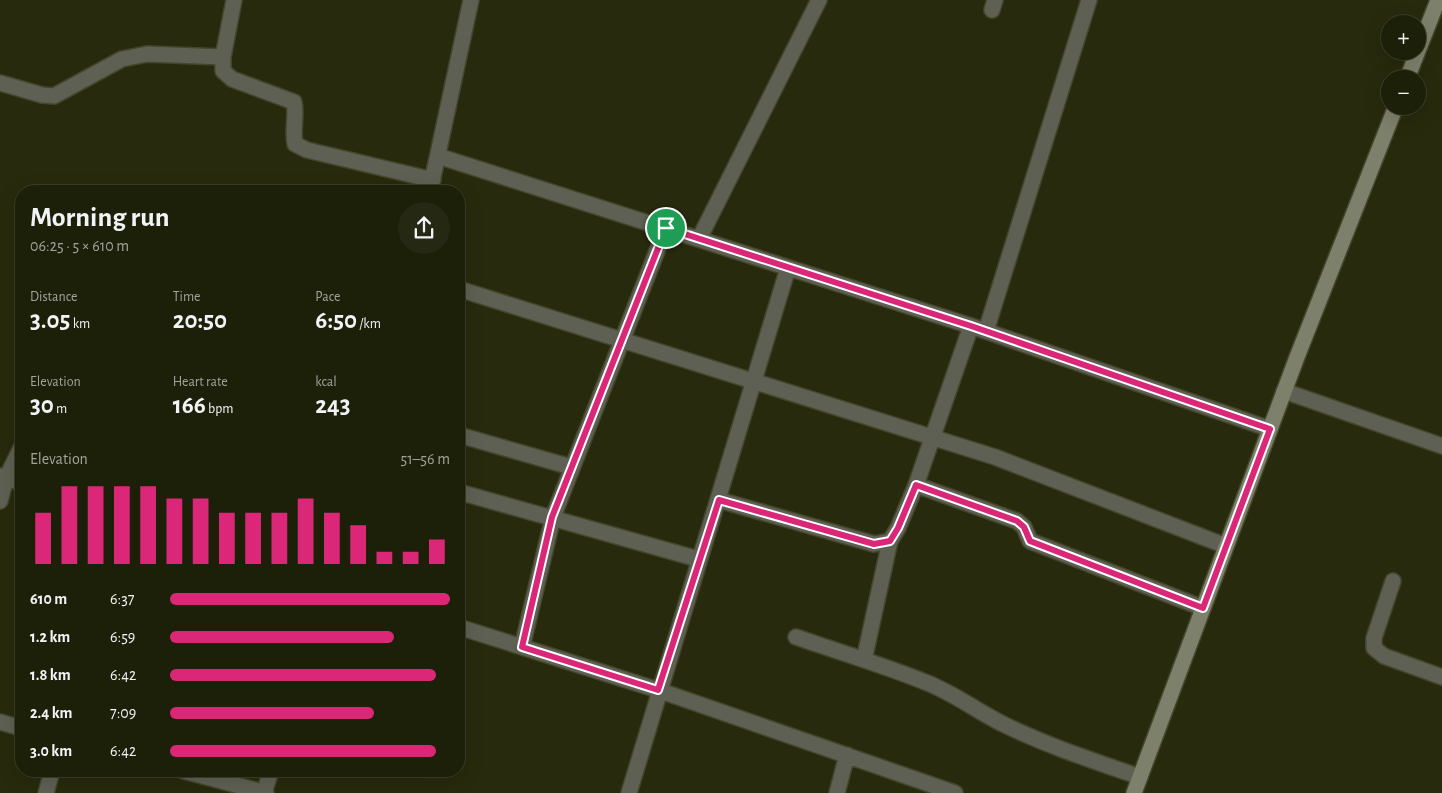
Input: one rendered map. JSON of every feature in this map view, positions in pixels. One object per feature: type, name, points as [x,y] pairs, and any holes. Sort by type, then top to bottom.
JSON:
[{"type":"main road","points":[[1411,70],[1438,0]]},
{"type":"main road","points":[[1134,793],[1284,391],[1392,115]]},
{"type":"street","points":[[234,0],[223,57],[224,71],[232,79],[294,102],[296,112],[293,133],[295,144],[307,150],[429,185]]},
{"type":"street","points":[[432,185],[471,0]]},
{"type":"street","points":[[699,239],[820,0]]},
{"type":"street","points":[[986,331],[1089,0]]},
{"type":"street","points":[[0,83],[42,95],[54,96],[122,59],[134,55],[223,57]]},
{"type":"street","points":[[438,156],[971,326],[1270,429]]},
{"type":"street","points":[[522,647],[552,517],[666,228]]},
{"type":"street","points":[[629,793],[658,690],[698,559],[719,500],[788,268]]},
{"type":"street","points":[[465,291],[995,457],[1226,546]]},
{"type":"street","points":[[864,660],[890,541],[898,528],[916,485],[971,326]]},
{"type":"street","points":[[1284,391],[1442,446]]},
{"type":"street","points":[[465,437],[572,468]]},
{"type":"street","points":[[0,501],[3,477],[15,458]]},
{"type":"street","points":[[3,477],[15,481]]},
{"type":"street","points":[[916,485],[1017,521],[1024,527],[1030,541],[1203,608]]},
{"type":"street","points":[[465,494],[698,559]]},
{"type":"street","points":[[719,500],[874,544],[890,541]]},
{"type":"street","points":[[1393,581],[1374,638],[1374,648],[1384,656],[1442,677]]},
{"type":"street","points":[[465,629],[658,690],[955,793]]},
{"type":"street","points":[[796,637],[926,682],[958,697],[985,715],[1050,745],[1140,778]]},
{"type":"street","points":[[0,722],[15,726]]},
{"type":"street","points":[[837,793],[848,756]]},
{"type":"street","points":[[46,793],[50,777]]},
{"type":"street","points":[[206,777],[265,793],[269,777]]},
{"type":"route","points":[[666,228],[971,326],[1270,429],[1203,608],[1030,541],[1025,534],[1024,527],[1017,521],[916,485],[898,528],[890,541],[874,544],[719,500],[698,559],[658,690],[522,647],[552,517],[666,228]]}]
